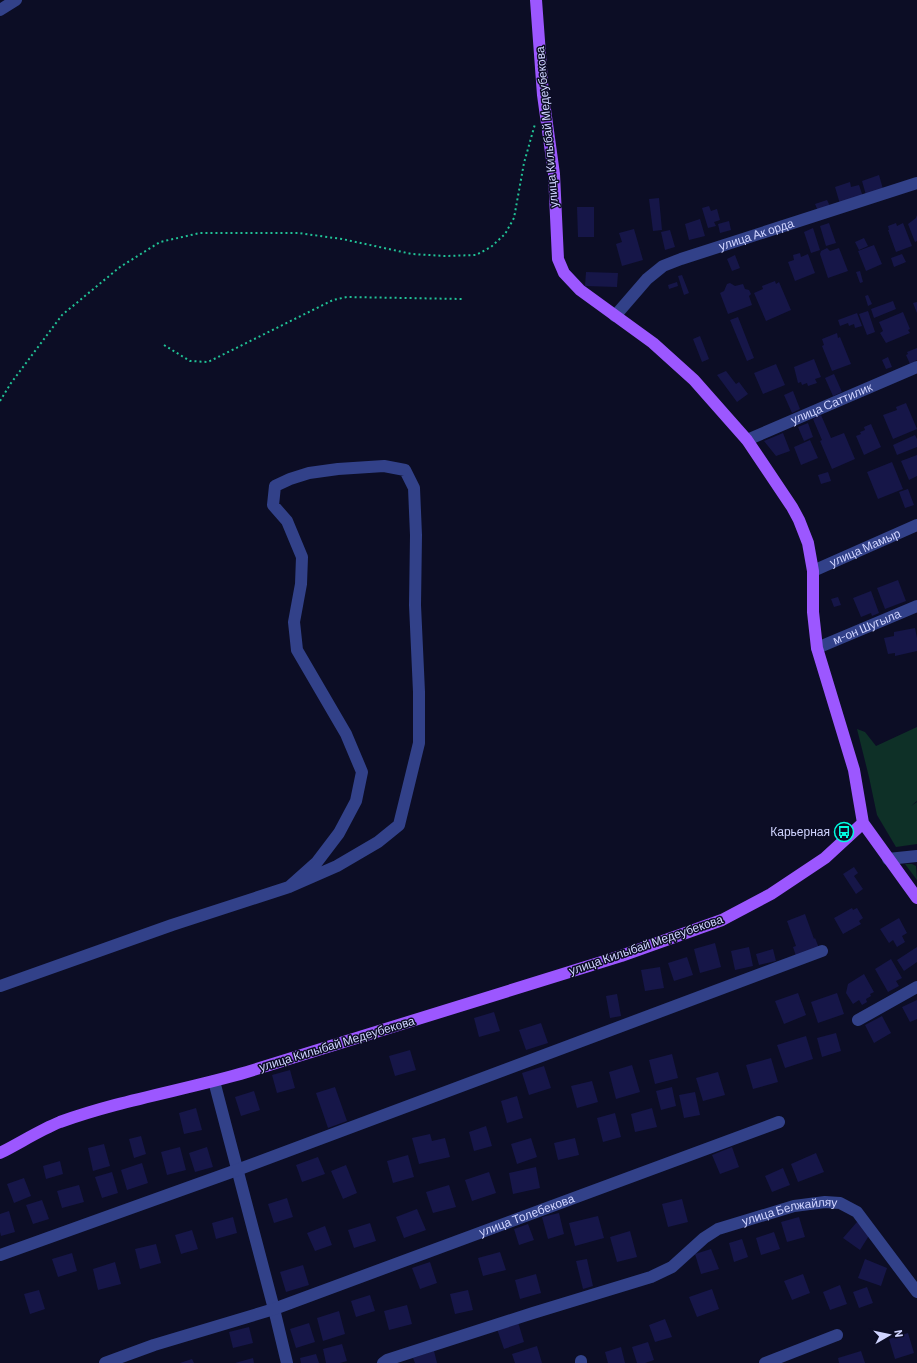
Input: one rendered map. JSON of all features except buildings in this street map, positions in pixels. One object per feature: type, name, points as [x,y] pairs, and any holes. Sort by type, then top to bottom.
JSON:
[{"type":"main road","name":"улица Килыбай Медеубекова","points":[[0,1153],[58,1123],[96,1110],[214,1081],[621,956],[722,920],[771,894],[825,858],[863,823],[854,770],[817,648],[813,612],[813,571],[808,543],[792,507],[747,440],[694,380],[653,344],[580,290],[564,273],[558,259],[554,174],[543,95],[536,0]]},
{"type":"main road","points":[[863,823],[917,898]]},
{"type":"street","points":[[0,10],[16,0]]},
{"type":"street","name":"улица Ак орда","points":[[615,316],[647,280],[663,266],[681,258],[917,183]]},
{"type":"street","name":"улица Саттилик","points":[[747,440],[917,367]]},
{"type":"street","points":[[0,986],[164,928],[289,887],[337,866],[378,842],[399,824],[419,743],[419,692],[415,605],[416,535],[414,488],[404,470],[384,466],[338,469],[309,473],[275,486],[273,504],[287,521],[302,557],[301,584],[294,622],[296,650],[346,734],[362,772],[356,801],[339,833],[317,862],[289,887]]},
{"type":"street","name":"улица Мамыр","points":[[813,571],[917,525]]},
{"type":"street","name":"м-он Шугыла","points":[[817,648],[917,606]]},
{"type":"street","points":[[888,859],[917,856]]},
{"type":"street","points":[[0,1255],[237,1170],[822,951]]},
{"type":"street","points":[[858,1020],[917,987]]},
{"type":"street","points":[[214,1081],[287,1363]]},
{"type":"street","name":"улица Толебекова","points":[[105,1363],[154,1345],[274,1309],[779,1122]]},
{"type":"street","name":"улица Белжайляу","points":[[383,1363],[388,1360],[532,1313],[651,1277],[672,1267],[704,1238],[718,1229],[794,1206],[825,1202],[840,1203],[857,1212],[917,1292]]},
{"type":"street","points":[[765,1363],[837,1335]]},
{"type":"path","points":[[0,401],[11,383],[62,315],[120,267],[160,242],[200,233],[298,233],[342,239],[412,254],[445,256],[476,255],[491,247],[505,234],[514,218],[524,164],[537,118]]},
{"type":"path","points":[[164,345],[190,361],[208,362],[333,300],[347,297],[462,299]]},
{"type":"green space","points":[[917,727],[917,801],[911,806],[917,802],[917,844],[896,847],[877,815],[857,729],[865,732],[876,746]]},
{"type":"green space","points":[[905,864],[912,864],[916,866],[917,880]]},
{"type":"place","name":"Карьерная","points":[[844,832]]}]
